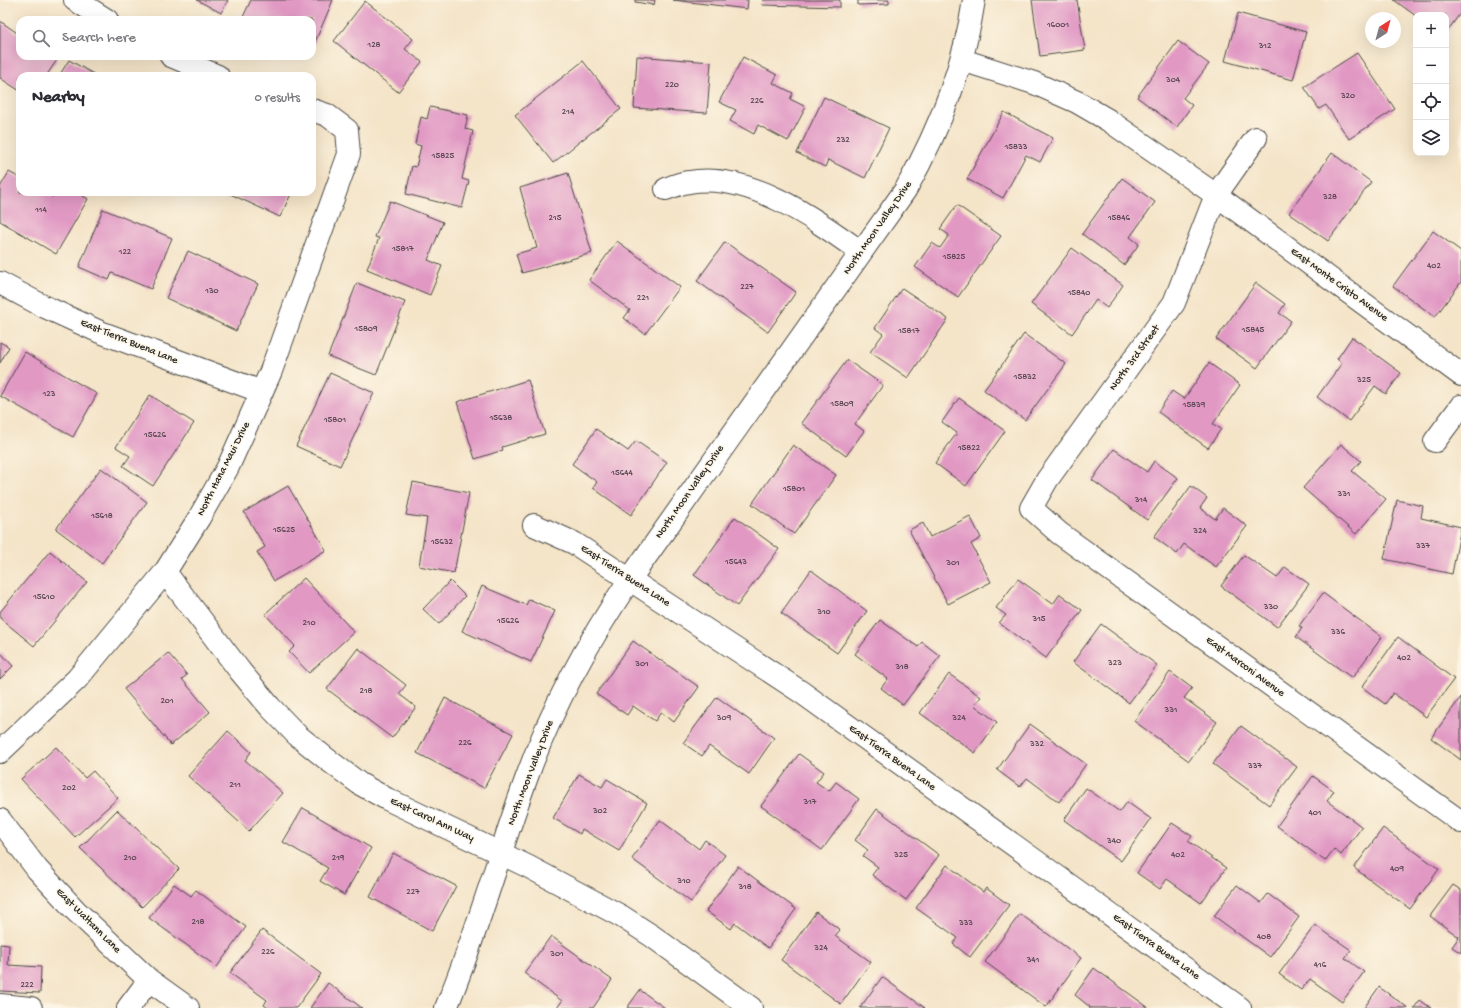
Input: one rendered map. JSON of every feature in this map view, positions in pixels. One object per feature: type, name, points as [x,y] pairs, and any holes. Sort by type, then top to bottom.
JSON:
[{"type":"street","points":[[75,0],[101,16]]},
{"type":"street","name":"North Moon Valley Drive","points":[[446,1008],[464,964],[528,773],[556,707],[600,624],[630,579],[906,189],[926,153],[956,80],[969,33],[974,0]]},
{"type":"street","points":[[180,60],[209,72]]},
{"type":"street","name":"East Monte Cristo Avenue","points":[[962,60],[1034,83],[1077,102],[1108,120],[1216,195],[1461,375]]},
{"type":"street","name":"North Hana Maui Drive","points":[[0,752],[77,679],[165,572],[199,518],[228,467],[262,392],[349,154],[347,130],[327,115],[316,111]]},
{"type":"street","points":[[1216,195],[1256,138]]},
{"type":"street","points":[[666,189],[690,181],[729,182],[765,194],[810,217],[861,252]]},
{"type":"street","name":"North 3rd Street","points":[[1031,508],[1047,480],[1174,303],[1216,195]]},
{"type":"street","name":"East Tierra Buena Lane","points":[[0,283],[43,306],[100,332],[262,392]]},
{"type":"street","points":[[1435,441],[1461,406]]},
{"type":"street","name":"East Marconi Avenue","points":[[1031,508],[1059,533],[1461,822]]},
{"type":"street","name":"East Tierra Buena Lane","points":[[534,525],[574,543],[801,692],[1240,1008]]},
{"type":"street","name":"East Carol Ann Way","points":[[165,572],[240,671],[297,735],[360,784],[387,799],[582,894],[621,916],[652,936],[751,1008]]},
{"type":"street","name":"East Waltann Lane","points":[[0,820],[37,869],[76,911],[149,980],[188,1008]]},
{"type":"street","points":[[128,1008],[149,980]]},
{"type":"building","points":[[197,0],[228,0],[221,13]]},
{"type":"building","points":[[251,0],[333,0],[316,40],[316,16],[243,16]]},
{"type":"building","points":[[635,0],[655,0],[654,5],[635,2]]},
{"type":"building","points":[[673,0],[748,0],[747,9]]},
{"type":"building","points":[[763,0],[840,0],[840,7],[762,5]]},
{"type":"building","points":[[858,0],[889,0],[889,4],[858,5]]},
{"type":"building","points":[[1032,0],[1077,0],[1085,50],[1040,56]]},
{"type":"building","points":[[1394,0],[1461,0],[1461,12],[1449,29],[1449,12],[1413,12],[1413,14]]},
{"type":"building","points":[[365,1],[413,39],[405,49],[422,62],[398,92],[334,41]]},
{"type":"building","points":[[1238,13],[1306,32],[1293,80],[1225,61]]},
{"type":"building","points":[[0,21],[16,32],[16,60],[57,60],[49,72],[16,72],[16,88],[0,78]]},
{"type":"building","points":[[1178,41],[1209,64],[1183,98],[1192,105],[1177,127],[1137,97]]},
{"type":"building","points":[[1357,53],[1395,109],[1349,139],[1326,105],[1319,109],[1304,87]]},
{"type":"building","points":[[637,56],[711,62],[707,113],[634,108]]},
{"type":"building","points":[[743,57],[777,75],[773,83],[793,93],[790,99],[806,107],[788,141],[758,125],[754,134],[730,121],[736,110],[719,102]]},
{"type":"building","points":[[69,60],[90,72],[62,72]]},
{"type":"building","points":[[583,61],[621,109],[553,163],[515,115]]},
{"type":"building","points":[[824,97],[889,128],[865,178],[828,160],[825,167],[797,153]]},
{"type":"building","points":[[430,107],[468,115],[465,129],[473,131],[462,179],[469,181],[462,208],[406,194],[412,166],[416,167],[421,146],[415,144],[421,117],[427,119]]},
{"type":"building","points":[[1004,112],[1053,138],[1040,162],[1026,155],[1003,198],[967,179]]},
{"type":"building","points":[[1332,153],[1371,182],[1328,241],[1289,213]]},
{"type":"building","points":[[9,172],[16,176],[16,196],[83,196],[88,199],[56,254],[0,221],[0,187]]},
{"type":"building","points":[[568,173],[592,253],[522,273],[516,254],[537,248],[520,188]]},
{"type":"building","points":[[1122,178],[1155,202],[1130,237],[1139,244],[1124,265],[1082,234]]},
{"type":"building","points":[[235,196],[290,196],[280,217]]},
{"type":"building","points":[[390,201],[443,222],[428,260],[442,266],[430,295],[367,269],[379,238],[375,237]]},
{"type":"building","points":[[957,205],[1001,236],[958,297],[915,267],[932,243],[940,248],[949,235],[940,229]]},
{"type":"building","points":[[103,209],[172,238],[151,289],[112,273],[109,280],[79,267]]},
{"type":"building","points":[[1433,231],[1461,251],[1461,282],[1435,317],[1393,286]]},
{"type":"building","points":[[617,241],[680,287],[645,334],[624,318],[630,310],[589,280]]},
{"type":"building","points":[[725,242],[796,292],[768,332],[697,281]]},
{"type":"building","points":[[1072,248],[1123,285],[1107,308],[1096,300],[1072,334],[1031,304]]},
{"type":"building","points":[[188,251],[258,284],[236,331],[166,298]]},
{"type":"building","points":[[357,283],[405,302],[376,375],[328,356]]},
{"type":"building","points":[[1256,283],[1285,304],[1279,313],[1291,321],[1257,368],[1216,339]]},
{"type":"building","points":[[902,288],[948,319],[908,378],[870,352],[883,334],[875,328]]},
{"type":"building","points":[[1024,334],[1066,364],[1025,420],[984,390]]},
{"type":"building","points":[[1352,337],[1401,373],[1386,394],[1375,386],[1349,421],[1317,397],[1342,363],[1337,359]]},
{"type":"building","points":[[0,342],[9,347],[0,363]]},
{"type":"building","points":[[25,352],[97,394],[73,437],[0,396]]},
{"type":"building","points":[[847,360],[883,385],[855,424],[864,431],[846,456],[801,423]]},
{"type":"building","points":[[1209,363],[1240,385],[1213,424],[1221,429],[1208,448],[1158,412],[1172,391],[1184,399]]},
{"type":"building","points":[[330,373],[374,393],[340,466],[296,446]]},
{"type":"building","points":[[528,380],[545,434],[502,447],[503,450],[475,459],[457,402]]},
{"type":"building","points":[[150,395],[194,423],[153,486],[123,466],[130,456],[116,447]]},
{"type":"building","points":[[959,398],[1005,431],[966,486],[935,463],[957,433],[942,422]]},
{"type":"building","points":[[596,429],[628,451],[636,441],[667,462],[631,515],[593,488],[597,482],[572,464]]},
{"type":"building","points":[[1341,444],[1361,461],[1352,471],[1386,499],[1356,534],[1303,488]]},
{"type":"building","points":[[793,445],[836,475],[794,534],[752,504]]},
{"type":"building","points":[[1114,449],[1147,472],[1154,461],[1178,478],[1147,520],[1092,480]]},
{"type":"building","points":[[101,468],[147,502],[102,563],[56,529]]},
{"type":"building","points":[[413,482],[469,493],[454,573],[419,566],[427,518],[406,515]]},
{"type":"building","points":[[288,486],[326,550],[274,581],[257,552],[265,547],[244,512]]},
{"type":"building","points":[[1191,486],[1207,498],[1200,508],[1215,519],[1223,508],[1247,526],[1216,567],[1184,544],[1177,554],[1154,537]]},
{"type":"building","points":[[1397,500],[1423,506],[1421,518],[1461,527],[1452,574],[1384,559]]},
{"type":"building","points":[[970,516],[981,538],[971,544],[991,582],[948,604],[909,530],[923,523],[930,537]]},
{"type":"building","points":[[735,517],[779,549],[737,606],[694,575]]},
{"type":"building","points":[[50,551],[87,582],[34,646],[0,618],[0,612]]},
{"type":"building","points":[[1244,555],[1277,578],[1285,567],[1309,584],[1277,627],[1221,586]]},
{"type":"building","points":[[811,570],[867,611],[837,653],[781,613]]},
{"type":"building","points":[[304,578],[354,632],[309,673],[289,652],[295,646],[265,614]]},
{"type":"building","points":[[1018,579],[1053,604],[1060,594],[1082,610],[1046,658],[999,623],[1006,615],[996,608]]},
{"type":"building","points":[[450,581],[465,596],[439,624],[423,609]]},
{"type":"building","points":[[482,586],[526,605],[529,599],[555,611],[531,662],[462,631]]},
{"type":"building","points":[[1323,593],[1382,637],[1352,678],[1296,637],[1302,628],[1299,626]]},
{"type":"building","points":[[880,620],[918,647],[922,642],[940,656],[903,705],[881,688],[888,679],[855,654]]},
{"type":"building","points":[[1101,624],[1157,665],[1129,703],[1073,662]]},
{"type":"building","points":[[1398,637],[1454,679],[1426,717],[1393,693],[1385,704],[1362,687]]},
{"type":"building","points":[[633,641],[699,687],[674,722],[661,712],[655,721],[633,706],[627,715],[596,694]]},
{"type":"building","points":[[358,648],[406,685],[399,694],[416,707],[392,738],[327,689]]},
{"type":"building","points":[[0,652],[13,666],[0,679]]},
{"type":"building","points":[[168,653],[187,675],[182,679],[210,712],[171,745],[124,689]]},
{"type":"building","points":[[1170,672],[1192,688],[1184,698],[1217,722],[1189,761],[1134,721]]},
{"type":"building","points":[[949,674],[981,697],[974,705],[997,722],[975,753],[920,713]]},
{"type":"building","points":[[717,697],[774,738],[749,774],[709,746],[702,756],[683,743]]},
{"type":"building","points":[[1461,697],[1461,760],[1431,738]]},
{"type":"building","points":[[445,698],[513,734],[484,788],[417,753]]},
{"type":"building","points":[[1030,724],[1086,764],[1059,802],[1027,778],[1020,787],[997,770]]},
{"type":"building","points":[[1241,726],[1297,767],[1269,805],[1213,764]]},
{"type":"building","points":[[228,731],[251,752],[245,760],[283,793],[249,831],[188,776]]},
{"type":"building","points":[[56,747],[85,778],[93,771],[118,798],[75,837],[21,779]]},
{"type":"building","points":[[799,754],[824,772],[816,782],[829,791],[836,782],[859,799],[822,850],[761,806]]},
{"type":"building","points":[[579,774],[602,787],[607,779],[647,803],[619,851],[582,829],[580,834],[553,818]]},
{"type":"building","points":[[1313,776],[1334,791],[1327,801],[1362,827],[1341,855],[1334,849],[1325,861],[1277,826]]},
{"type":"building","points":[[1086,788],[1120,812],[1127,802],[1151,819],[1121,861],[1064,820]]},
{"type":"building","points":[[303,808],[371,848],[344,895],[320,881],[328,868],[283,842]]},
{"type":"building","points":[[877,809],[939,855],[906,900],[872,875],[878,867],[863,856],[868,850],[855,840]]},
{"type":"building","points":[[117,810],[179,869],[142,907],[80,848]]},
{"type":"building","points":[[660,820],[699,849],[705,840],[725,855],[691,902],[632,859]]},
{"type":"building","points":[[1172,823],[1192,836],[1188,841],[1226,868],[1201,903],[1167,879],[1160,889],[1137,873]]},
{"type":"building","points":[[1383,828],[1439,869],[1410,909],[1354,868]]},
{"type":"building","points":[[393,853],[456,886],[432,931],[370,897]]},
{"type":"building","points":[[947,865],[983,892],[986,888],[1009,905],[970,957],[953,944],[958,938],[916,908]]},
{"type":"building","points":[[738,866],[796,909],[768,948],[735,923],[731,929],[706,911]]},
{"type":"building","points":[[174,884],[191,896],[196,890],[246,927],[217,967],[149,918]]},
{"type":"building","points":[[1237,885],[1261,903],[1268,894],[1299,917],[1270,957],[1214,916]]},
{"type":"building","points":[[1453,885],[1461,890],[1461,953],[1452,947],[1459,937],[1430,916]]},
{"type":"building","points":[[816,912],[840,930],[835,936],[871,962],[841,1004],[781,960]]},
{"type":"building","points":[[1020,914],[1081,958],[1046,1007],[985,962]]},
{"type":"building","points":[[1315,925],[1351,950],[1345,958],[1364,972],[1342,1002],[1310,979],[1301,990],[1279,974]]},
{"type":"building","points":[[262,930],[321,974],[296,1008],[268,1008],[264,1005],[267,1000],[230,973]]},
{"type":"building","points":[[551,936],[612,980],[593,1008],[557,1008],[562,1001],[524,973]]},
{"type":"building","points":[[0,944],[9,945],[8,965],[41,967],[40,993],[0,991]]},
{"type":"building","points":[[1094,968],[1149,1008],[1089,1008],[1090,1007],[1075,995]]},
{"type":"building","points":[[882,977],[925,1008],[860,1008]]},
{"type":"building","points":[[328,983],[362,1008],[310,1008]]},
{"type":"building","points":[[1379,987],[1408,1008],[1364,1008]]},
{"type":"building","points":[[640,990],[665,1008],[627,1008]]},
{"type":"building","points":[[1420,1000],[1431,1008],[1414,1008]]}]
